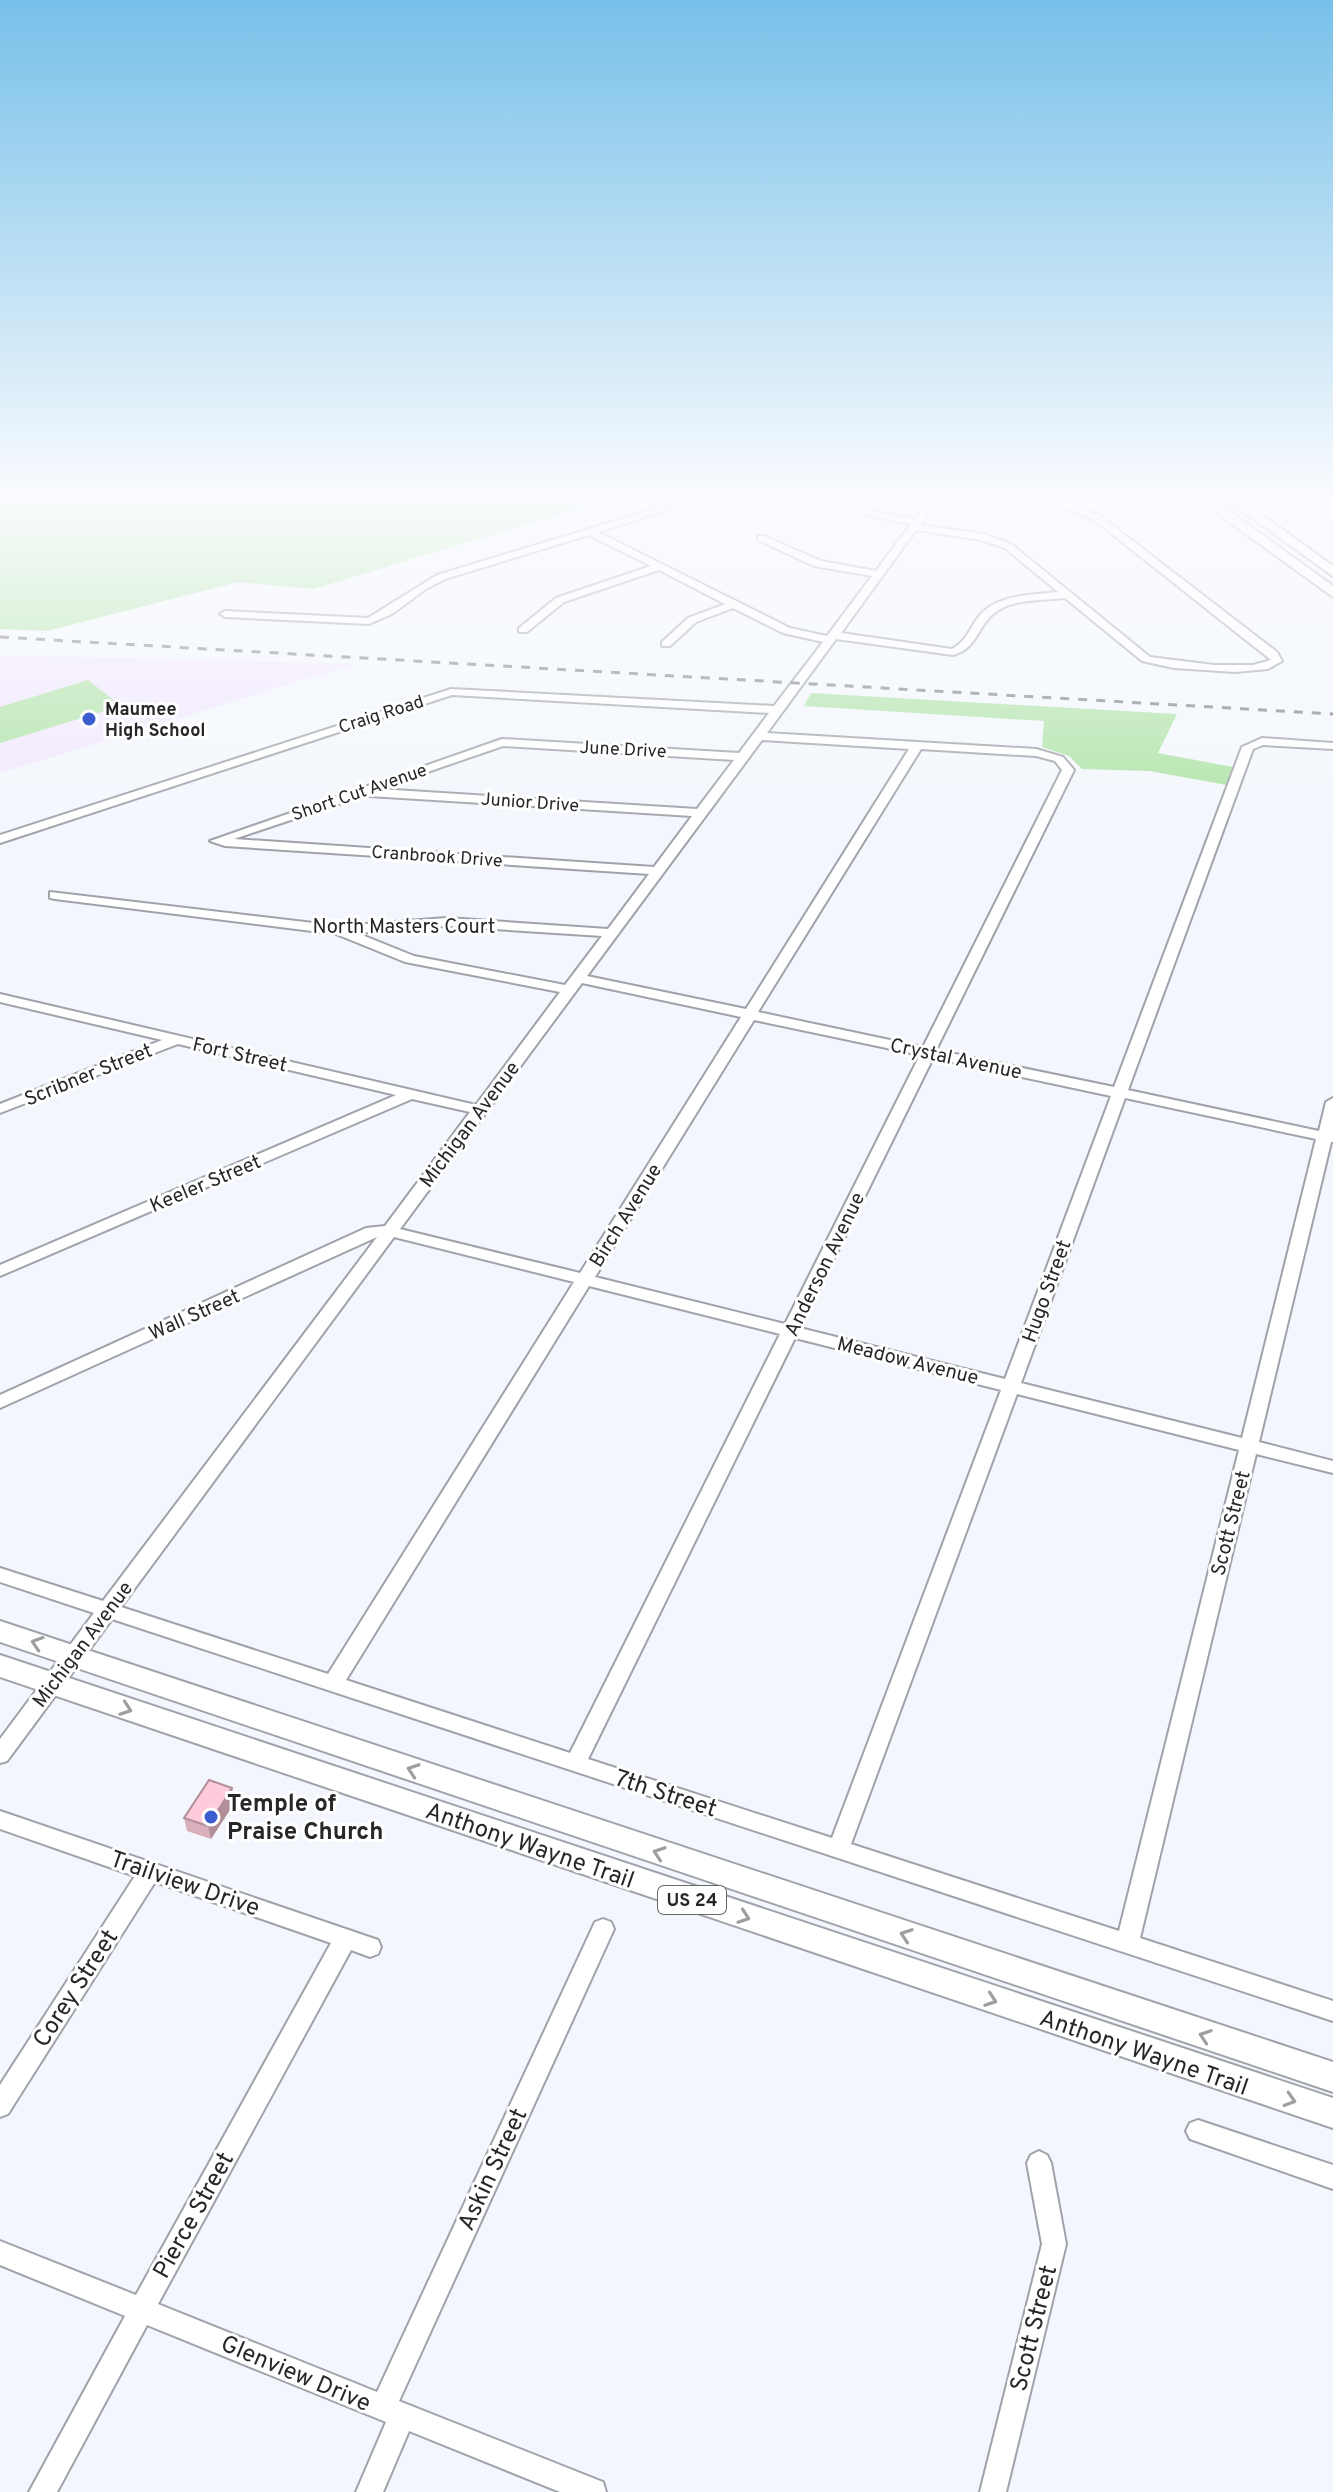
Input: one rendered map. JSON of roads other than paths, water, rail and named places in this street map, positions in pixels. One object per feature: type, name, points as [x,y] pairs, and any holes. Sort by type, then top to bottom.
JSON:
[{"type":"highway","name":"Anthony Wayne Trail","points":[[0,1631],[1333,2077]]},
{"type":"highway","name":"Anthony Wayne Trail","points":[[0,1666],[1333,2113]]},
{"type":"street","points":[[225,614],[369,621],[391,609]]},
{"type":"street","points":[[523,630],[549,609]]},
{"type":"street","points":[[666,644],[692,620],[720,609]]},
{"type":"street","points":[[744,609],[787,631],[953,652],[965,648],[986,615],[994,609]]},
{"type":"street","name":"Michigan Avenue","points":[[0,1755],[852,609]]},
{"type":"street","points":[[1086,609],[1137,654],[1155,662],[1263,668],[1275,664],[1273,654],[1215,609]]},
{"type":"street","name":"Craig Road","points":[[0,839],[451,692],[779,710]]},
{"type":"street","points":[[760,736],[917,746]]},
{"type":"street","name":"Hugo Street","points":[[839,1849],[1248,747],[1262,741],[1333,746]]},
{"type":"street","name":"June Drive","points":[[502,742],[744,757]]},
{"type":"street","name":"Short Cut Avenue","points":[[216,841],[502,742]]},
{"type":"street","name":"Anderson Avenue","points":[[575,1764],[1068,770],[1066,764],[1052,756],[1036,753],[917,746]]},
{"type":"street","name":"Birch Avenue","points":[[333,1684],[917,746]]},
{"type":"street","name":"Junior Drive","points":[[359,792],[702,813]]},
{"type":"street","name":"Cranbrook Drive","points":[[216,841],[659,871]]},
{"type":"street","name":"North Masters Court","points":[[55,895],[339,930],[447,922],[611,933]]},
{"type":"street","name":"Crystal Avenue","points":[[339,930],[410,959],[750,1015],[1329,1138]]},
{"type":"street","name":"Fort Street","points":[[0,998],[479,1110]]},
{"type":"street","name":"Scribner Street","points":[[0,1109],[175,1040]]},
{"type":"street","name":"Keeler Street","points":[[0,1271],[410,1094]]},
{"type":"street","name":"Scott Street","points":[[1127,1944],[1249,1446],[1329,1138],[1333,1102]]},
{"type":"street","name":"Meadow Avenue","points":[[390,1231],[1333,1467]]},
{"type":"street","name":"Wall Street","points":[[0,1402],[372,1232],[390,1231]]},
{"type":"street","name":"7th Street","points":[[0,1575],[1333,2011]]},
{"type":"street","name":"Trailview Drive","points":[[0,1820],[370,1947]]},
{"type":"street","name":"Corey Street","points":[[0,2106],[151,1870]]},
{"type":"street","name":"Askin Street","points":[[369,2492],[392,2413],[603,1929]]},
{"type":"street","name":"Pierce Street","points":[[42,2492],[345,1939]]},
{"type":"street","points":[[1198,2131],[1333,2177]]},
{"type":"street","name":"Scott Street","points":[[993,2492],[1054,2244],[1039,2163]]},
{"type":"street","name":"Glenview Drive","points":[[0,2253],[593,2492]]},
{"type":"railway","points":[[0,637],[1333,714]]},
{"type":"place","name":"Maumee High School","points":[[89,719]]},
{"type":"place","name":"Temple of Praise Church","points":[[211,1817]]}]
